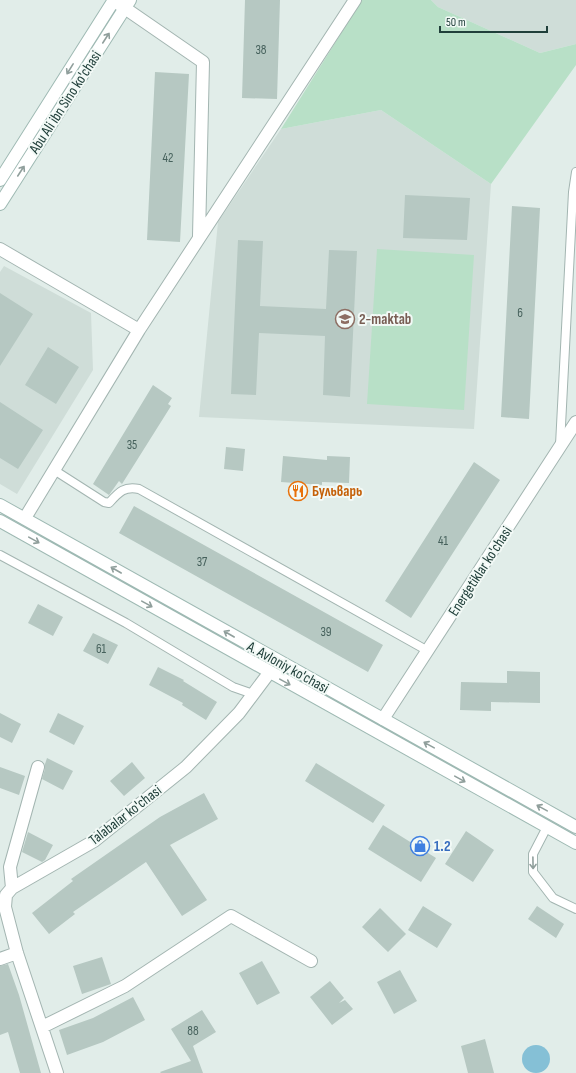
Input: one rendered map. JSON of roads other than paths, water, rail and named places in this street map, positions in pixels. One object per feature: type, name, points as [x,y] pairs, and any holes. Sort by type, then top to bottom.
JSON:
[{"type":"street","points":[[113,0],[127,4],[203,62],[199,236]]},
{"type":"street","name":"Abu Ali ibn Sino ko'chasi","points":[[0,180],[113,0]]},
{"type":"street","points":[[25,518],[139,330],[199,236],[355,0]]},
{"type":"street","name":"Abu Ali ibn Sino ko'chasi","points":[[0,204],[127,4]]},
{"type":"street","points":[[0,249],[139,330]]},
{"type":"street","name":"Energetiklar ko'chasi","points":[[383,719],[576,422]]},
{"type":"street","name":"A. Avloniy ko'chasi","points":[[0,505],[576,827]]},
{"type":"street","name":"A. Avloniy ko'chasi","points":[[0,521],[576,843]]},
{"type":"street","name":"Talabalar ko'chasi","points":[[12,888],[94,841],[186,767],[239,713],[269,672]]},
{"type":"street","points":[[38,767],[10,867],[12,888],[6,895],[5,907],[17,953],[57,1073]]},
{"type":"street","points":[[42,1027],[126,986],[231,916],[311,961]]},
{"type":"street","points":[[0,959],[17,953]]},
{"type":"lane","points":[[559,447],[573,192],[576,172]]},
{"type":"lane","points":[[54,470],[104,502],[109,503],[118,493],[130,487],[139,488],[428,651]]},
{"type":"lane","points":[[0,555],[126,623],[233,687],[253,694]]},
{"type":"lane","points":[[547,827],[533,854],[533,872],[553,898],[576,909]]},
{"type":"water","points":[[536,1045],[546,1049],[550,1059],[546,1069],[536,1073],[526,1069],[522,1059],[526,1049]]},
{"type":"place","name":"2-maktab","points":[[345,319]]},
{"type":"place","name":"Бульварь","points":[[298,491]]},
{"type":"place","name":"1.2","points":[[420,846]]}]
